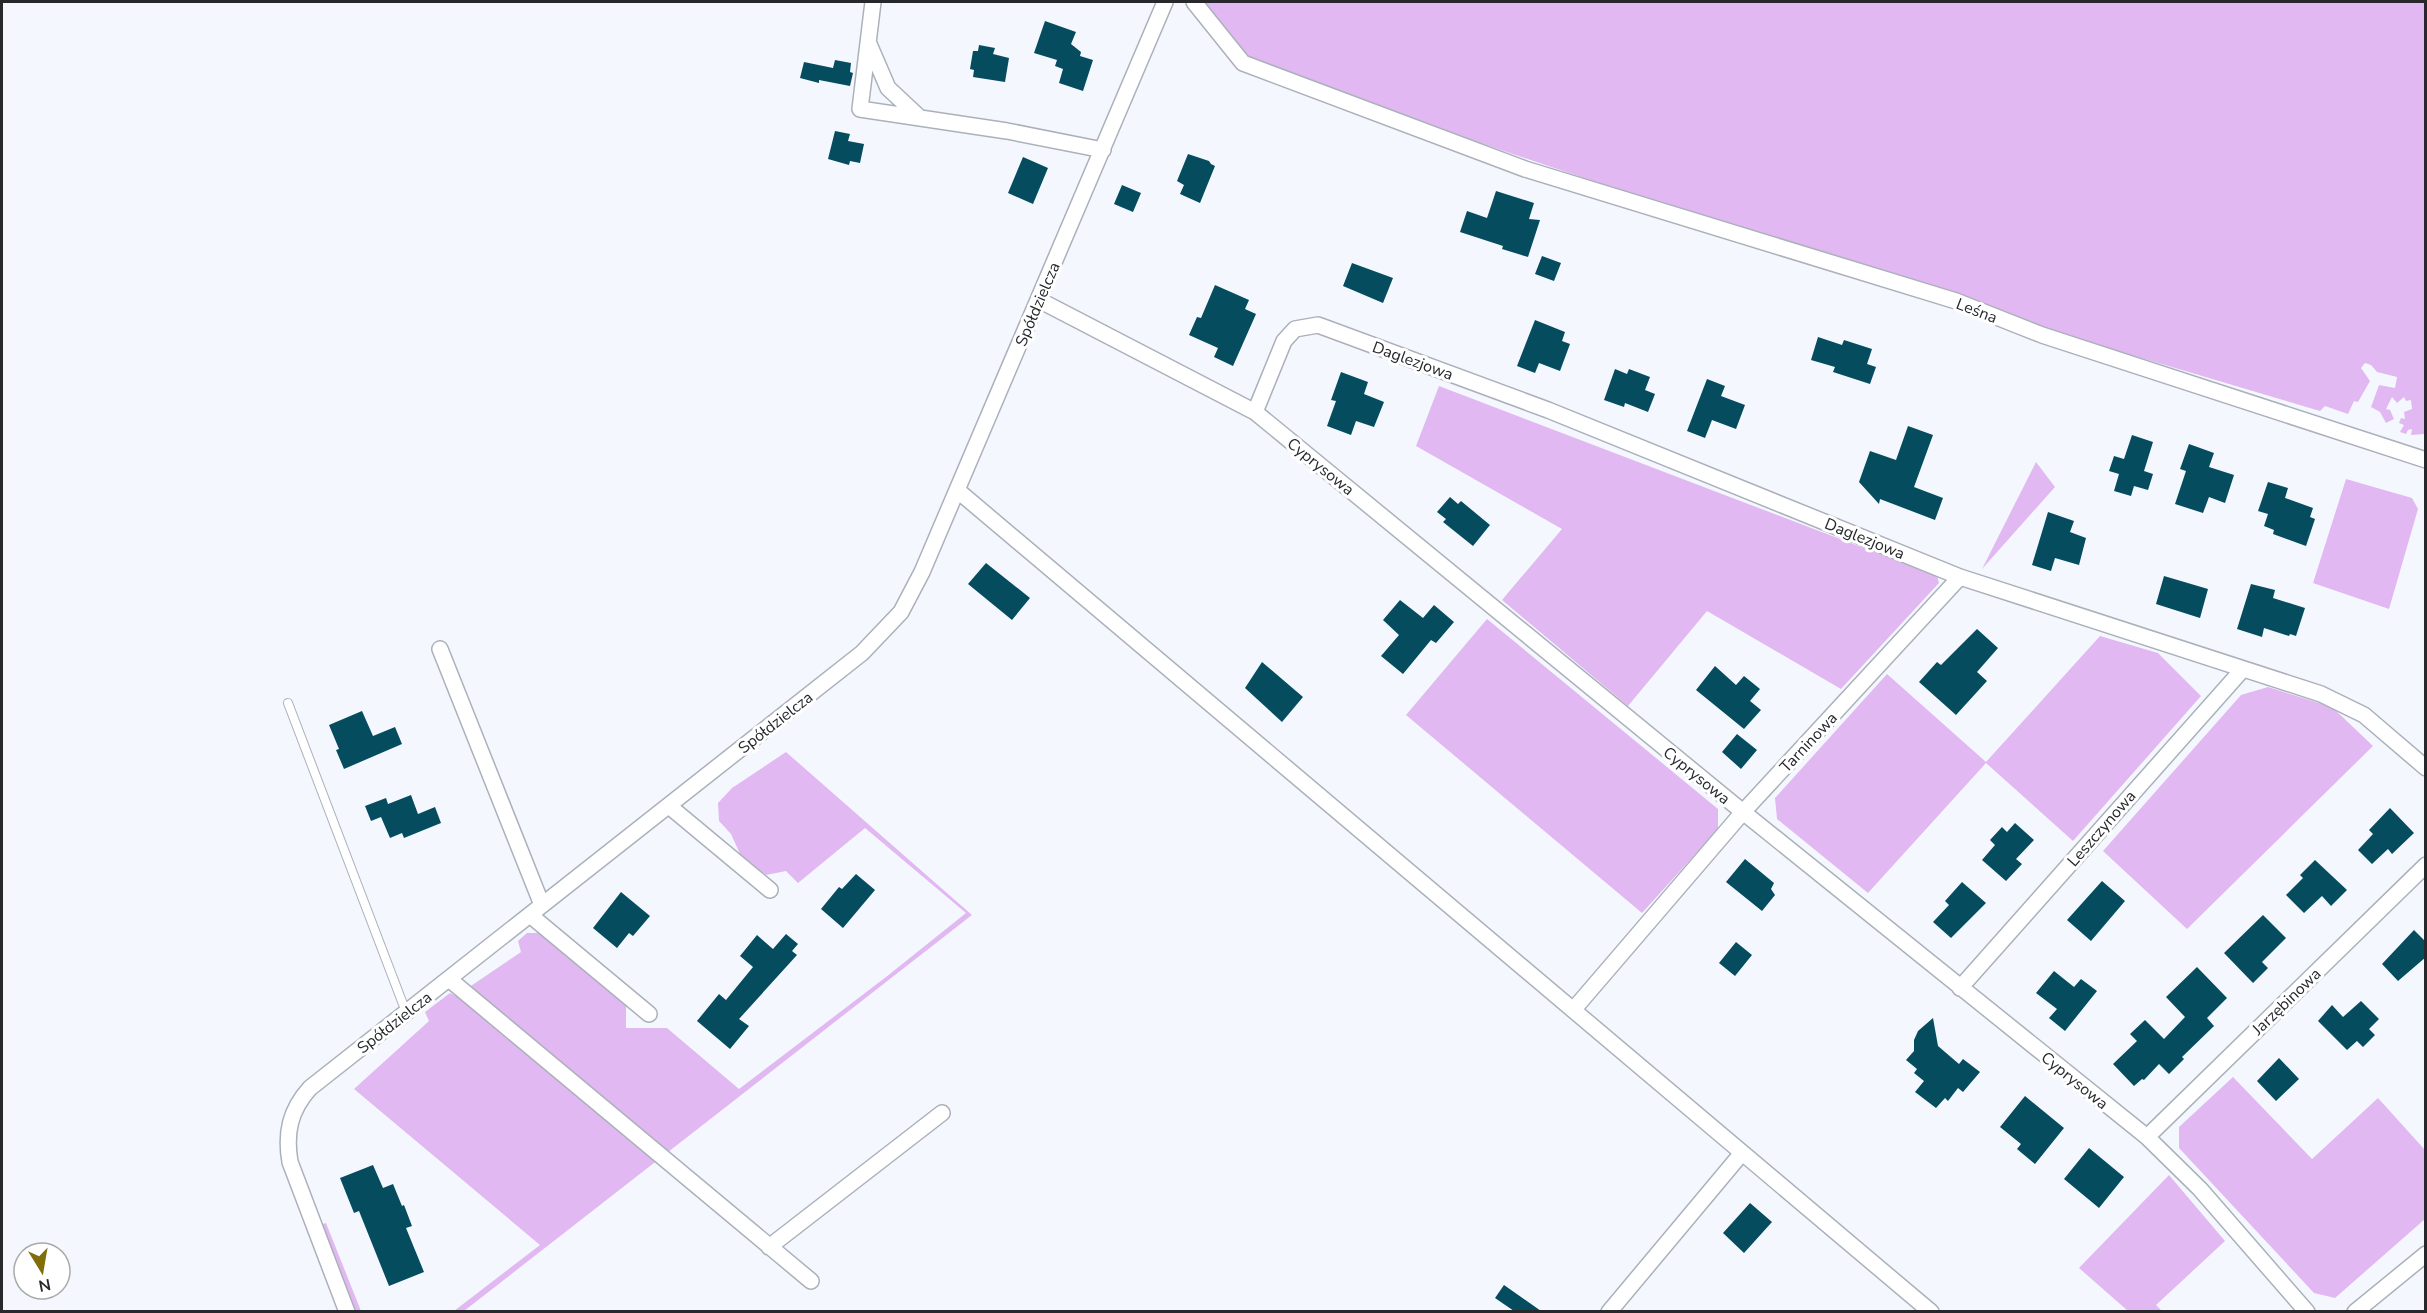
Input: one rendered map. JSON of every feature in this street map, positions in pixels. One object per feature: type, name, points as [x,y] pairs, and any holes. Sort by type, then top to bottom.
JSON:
[{"type":"street","points":[[873,2],[860,109],[1007,130],[1102,150]]},
{"type":"street","name":"Spółdzielcza","points":[[347,1311],[290,1162],[287,1143],[288,1129],[295,1108],[310,1088],[862,653],[892,624],[911,596],[1165,2]]},
{"type":"street","name":"Leśna","points":[[1194,2],[1243,63],[1525,169],[1956,301],[2042,335],[2426,460]]},
{"type":"street","points":[[868,40],[888,88],[919,117]]},
{"type":"street","name":"Cyprysowa","points":[[1039,300],[1255,412],[1743,812],[2147,1137],[2200,1189],[2307,1311]]},
{"type":"street","name":"Daglezjowa","points":[[1255,412],[1284,341],[1295,329],[1318,325],[1548,410],[1960,577],[2321,694],[2364,715],[2426,768]]},
{"type":"street","points":[[957,490],[1930,1311]]},
{"type":"street","name":"Tarninowa","points":[[1574,1009],[1743,812],[1960,577]]},
{"type":"street","points":[[440,649],[542,905]]},
{"type":"street","name":"Leszczynowa","points":[[1960,988],[2243,669]]},
{"type":"street","points":[[669,806],[770,890]]},
{"type":"street","name":"Jarzębinowa","points":[[2147,1137],[2426,865]]},
{"type":"street","points":[[530,915],[649,1014]]},
{"type":"street","points":[[449,979],[812,1281]]},
{"type":"street","points":[[769,1247],[942,1113]]},
{"type":"street","points":[[1609,1311],[1743,1153]]},
{"type":"street","points":[[2355,1311],[2426,1254]]},
{"type":"lane","points":[[288,703],[406,1012]]},
{"type":"shaded area","points":[[1193,2],[2425,2],[2425,434],[2411,435],[2412,429],[2406,434],[2400,432],[2404,425],[2399,423],[2401,418],[2405,419],[2404,412],[2412,409],[2411,400],[2406,401],[2404,397],[2397,403],[2392,397],[2386,409],[2390,410],[2394,419],[2386,423],[2380,412],[2371,407],[2379,385],[2395,388],[2397,377],[2377,372],[2371,365],[2365,363],[2361,368],[2370,381],[2358,402],[2354,401],[2348,414],[2325,406],[2320,411],[2030,325],[1779,244],[1244,63]]},
{"type":"shaded area","points":[[1439,386],[1937,576],[1939,583],[1841,689],[1707,611],[1628,706],[1502,600],[1562,529],[1416,446]]},
{"type":"shaded area","points":[[2036,462],[2055,487],[1982,569]]},
{"type":"shaded area","points":[[2346,479],[2412,498],[2418,509],[2389,609],[2313,583]]},
{"type":"shaded area","points":[[1487,619],[1718,809],[1718,829],[1642,913],[1406,715]]},
{"type":"shaded area","points":[[2100,636],[2158,653],[2201,696],[2073,841],[1986,763],[1868,893],[1777,819],[1775,798],[1887,674],[1986,762]]},
{"type":"shaded area","points":[[2268,687],[2332,707],[2373,746],[2187,929],[2103,851],[2241,695]]},
{"type":"shaded area","points":[[786,752],[972,915],[464,1311],[454,1311],[540,1245],[354,1089],[429,1021],[425,1012],[450,993],[456,996],[521,952],[518,941],[527,933],[541,933],[626,1005],[626,1028],[667,1028],[739,1089],[966,913],[865,828],[798,883],[786,871],[766,875],[740,854],[731,834],[719,821],[718,803],[732,788]]},
{"type":"shaded area","points":[[2233,1077],[2312,1159],[2378,1098],[2425,1150],[2425,1219],[2335,1298],[2314,1293],[2179,1148],[2179,1127]]},
{"type":"shaded area","points":[[2169,1175],[2225,1241],[2156,1305],[2162,1311],[2128,1311],[2079,1268]]},
{"type":"shaded area","points":[[326,1223],[361,1311],[355,1311],[319,1225]]},
{"type":"building","points":[[1045,21],[1076,32],[1071,44],[1081,52],[1080,56],[1093,60],[1083,91],[1059,83],[1063,69],[1055,66],[1057,60],[1034,53]]},
{"type":"building","points":[[979,45],[995,48],[993,54],[1009,58],[1005,82],[973,77],[974,70],[970,69],[973,51],[978,51]]},
{"type":"building","points":[[835,60],[851,63],[850,72],[853,73],[850,86],[819,80],[819,83],[800,78],[804,62],[833,68]]},
{"type":"building","points":[[835,131],[850,134],[848,141],[864,144],[860,163],[850,161],[849,165],[828,159]]},
{"type":"building","points":[[1188,154],[1209,161],[1215,166],[1200,203],[1180,194],[1184,185],[1177,181]]},
{"type":"building","points":[[1023,157],[1048,168],[1033,204],[1008,193]]},
{"type":"building","points":[[1122,185],[1141,193],[1133,212],[1114,204]]},
{"type":"building","points":[[1496,191],[1534,203],[1529,219],[1540,220],[1528,257],[1460,232],[1467,211],[1487,218]]},
{"type":"building","points":[[1542,256],[1561,263],[1554,281],[1535,274]]},
{"type":"building","points":[[1352,263],[1393,278],[1383,303],[1343,286]]},
{"type":"building","points":[[1215,285],[1249,300],[1245,309],[1256,314],[1233,366],[1214,357],[1218,348],[1189,335],[1197,317],[1201,318]]},
{"type":"building","points":[[1535,320],[1565,332],[1562,341],[1570,344],[1560,371],[1539,363],[1535,373],[1517,366]]},
{"type":"building","points":[[1818,337],[1842,345],[1844,340],[1872,349],[1867,364],[1876,367],[1870,384],[1833,372],[1835,367],[1811,360]]},
{"type":"building","points":[[1615,369],[1627,374],[1629,369],[1650,377],[1645,390],[1655,394],[1648,412],[1625,403],[1624,407],[1604,400]]},
{"type":"building","points":[[1341,372],[1368,382],[1364,394],[1384,402],[1374,427],[1356,421],[1351,435],[1327,426],[1336,401],[1331,400]]},
{"type":"building","points":[[1707,379],[1725,386],[1721,396],[1745,405],[1736,429],[1712,420],[1705,438],[1687,431]]},
{"type":"building","points":[[1908,426],[1933,435],[1914,487],[1943,498],[1935,520],[1880,499],[1879,504],[1859,482],[1870,451],[1896,460]]},
{"type":"building","points":[[2132,435],[2153,442],[2144,471],[2153,474],[2148,490],[2134,486],[2131,496],[2114,491],[2119,474],[2109,471],[2114,456],[2124,459]]},
{"type":"building","points":[[2189,444],[2214,453],[2209,467],[2234,475],[2225,503],[2209,497],[2203,513],[2175,504],[2186,471],[2180,469]]},
{"type":"building","points":[[2268,482],[2288,488],[2285,498],[2313,508],[2310,517],[2315,519],[2306,546],[2273,534],[2274,530],[2264,526],[2268,514],[2258,511]]},
{"type":"building","points":[[1450,497],[1458,504],[1461,501],[1490,525],[1473,546],[1443,522],[1446,519],[1437,512]]},
{"type":"building","points":[[2048,512],[2074,521],[2070,532],[2086,538],[2079,565],[2055,558],[2051,571],[2032,565]]},
{"type":"building","points":[[986,563],[1030,598],[1012,620],[968,584]]},
{"type":"building","points":[[2164,576],[2208,589],[2200,618],[2156,604]]},
{"type":"building","points":[[2251,584],[2275,590],[2273,598],[2305,608],[2296,636],[2264,628],[2262,637],[2237,629]]},
{"type":"building","points":[[1400,600],[1423,618],[1434,605],[1454,622],[1436,643],[1431,640],[1403,674],[1381,656],[1399,635],[1383,620]]},
{"type":"building","points":[[1977,629],[1998,648],[1977,672],[1987,681],[1956,715],[1919,682],[1937,662],[1941,665]]},
{"type":"building","points":[[1262,662],[1303,697],[1282,722],[1245,688]]},
{"type":"building","points":[[1715,666],[1736,685],[1744,676],[1760,689],[1750,701],[1761,710],[1744,729],[1696,690]]},
{"type":"building","points":[[362,711],[373,736],[395,727],[402,744],[344,769],[329,725]]},
{"type":"building","points":[[1737,734],[1757,750],[1741,769],[1722,752]]},
{"type":"building","points":[[411,795],[418,814],[435,807],[441,823],[404,838],[402,833],[390,838],[381,817],[371,821],[365,806],[386,798],[388,804]]},
{"type":"building","points":[[2390,808],[2414,833],[2392,854],[2388,849],[2372,864],[2358,850],[2373,834],[2369,830]]},
{"type":"building","points":[[2015,823],[2034,840],[2016,859],[2022,864],[2006,881],[1982,860],[1995,845],[1990,840],[2002,827],[2007,832]]},
{"type":"building","points":[[1745,859],[1774,883],[1771,889],[1775,895],[1762,911],[1726,882]]},
{"type":"building","points":[[2315,860],[2347,890],[2331,906],[2322,896],[2304,913],[2286,895],[2303,878],[2300,875]]},
{"type":"building","points":[[856,874],[875,890],[843,928],[821,909],[839,887],[842,889]]},
{"type":"building","points":[[2102,881],[2125,901],[2091,941],[2067,920]]},
{"type":"building","points":[[1962,882],[1986,903],[1951,938],[1933,922],[1949,905],[1945,901]]},
{"type":"building","points":[[621,892],[650,916],[633,936],[629,933],[617,948],[593,928]]},
{"type":"building","points":[[2263,915],[2286,938],[2262,962],[2268,968],[2253,983],[2224,953]]},
{"type":"building","points":[[2414,930],[2426,942],[2426,957],[2398,981],[2382,964]]},
{"type":"building","points":[[786,934],[798,944],[792,951],[797,955],[739,1019],[749,1026],[730,1049],[697,1021],[719,994],[726,1000],[753,967],[740,956],[757,935],[773,949]]},
{"type":"building","points":[[1736,942],[1752,955],[1735,976],[1719,963]]},
{"type":"building","points":[[2197,967],[2227,998],[2207,1018],[2214,1026],[2182,1057],[2184,1059],[2169,1074],[2159,1064],[2144,1080],[2142,1079],[2134,1086],[2113,1064],[2137,1041],[2130,1034],[2145,1020],[2164,1039],[2185,1017],[2166,997]]},
{"type":"building","points":[[2054,971],[2074,987],[2081,979],[2097,991],[2065,1031],[2049,1018],[2057,1009],[2036,993]]},
{"type":"building","points":[[2361,1001],[2379,1019],[2369,1029],[2375,1035],[2363,1047],[2357,1041],[2347,1050],[2318,1021],[2332,1005],[2343,1017]]},
{"type":"building","points":[[1933,1018],[1938,1046],[1959,1064],[1963,1059],[1980,1072],[1963,1092],[1958,1088],[1948,1101],[1945,1098],[1936,1108],[1915,1092],[1924,1081],[1914,1073],[1917,1069],[1906,1060],[1914,1051],[1914,1040],[1918,1031]]},
{"type":"building","points":[[2279,1058],[2299,1079],[2276,1101],[2257,1081]]},
{"type":"building","points":[[2025,1096],[2064,1128],[2035,1164],[2017,1149],[2021,1144],[2000,1127]]},
{"type":"building","points":[[2089,1148],[2124,1177],[2099,1208],[2064,1179]]},
{"type":"building","points":[[373,1165],[383,1188],[393,1184],[402,1206],[404,1205],[412,1226],[406,1228],[424,1272],[389,1286],[359,1211],[354,1213],[340,1178]]},
{"type":"building","points":[[1750,1203],[1772,1222],[1744,1253],[1723,1233]]},
{"type":"building","points":[[1504,1285],[1541,1311],[1514,1311],[1495,1298]]}]
